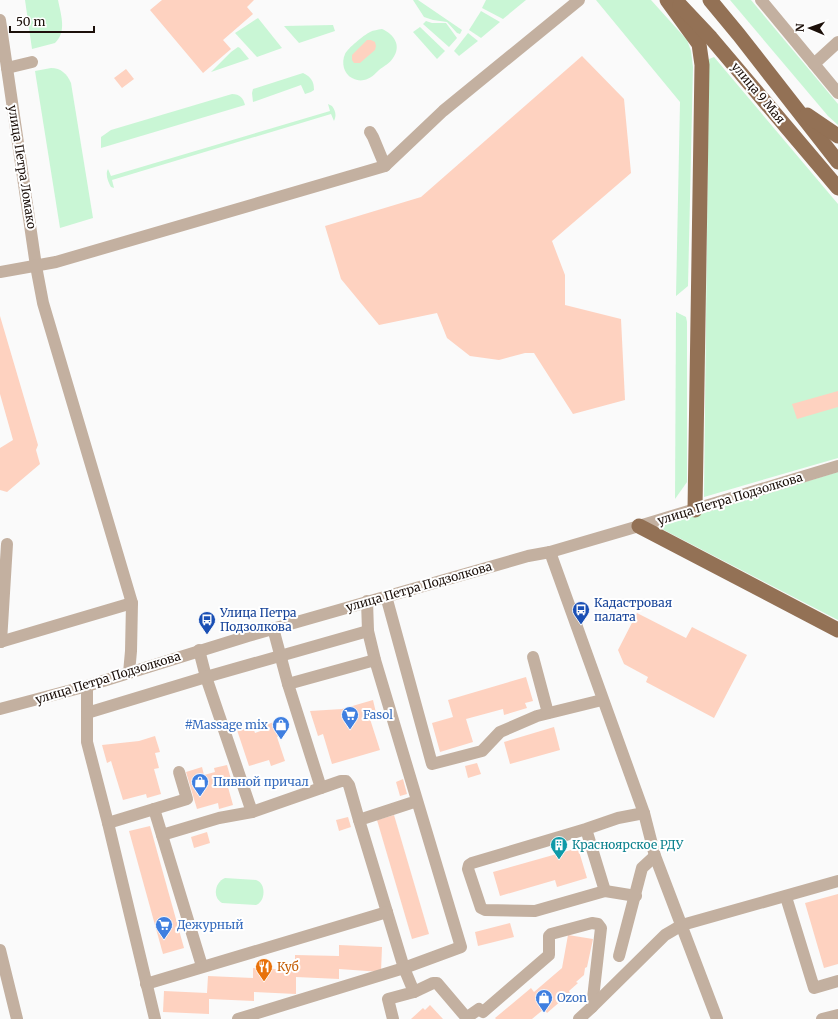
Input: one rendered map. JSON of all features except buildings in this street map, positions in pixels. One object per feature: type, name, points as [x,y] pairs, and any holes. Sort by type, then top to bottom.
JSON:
[{"type":"main road","points":[[667,0],[699,44],[702,65],[695,510]]},
{"type":"main road","name":"улица 9 Мая","points":[[675,0],[711,38],[838,188]]},
{"type":"main road","name":"улица 9 Мая","points":[[710,0],[739,34],[838,162]]},
{"type":"main road","points":[[796,108],[838,136]]},
{"type":"main road","points":[[639,526],[838,630]]},
{"type":"street","points":[[0,272],[56,262],[385,166],[443,111],[579,0]]},
{"type":"street","points":[[760,0],[838,93]]},
{"type":"street","name":"улица Петра Ломако","points":[[0,20],[36,266],[43,303],[132,603],[129,673]]},
{"type":"street","points":[[814,64],[838,42]]},
{"type":"street","points":[[7,68],[32,62]]},
{"type":"street","points":[[370,132],[385,166]]},
{"type":"street","name":"улица Петра Подзолкова","points":[[0,710],[87,686],[273,628],[528,556],[550,552],[695,510],[838,466]]},
{"type":"street","points":[[8,544],[0,642],[132,603]]},
{"type":"street","points":[[550,552],[602,700],[644,813],[655,856],[717,1019]]},
{"type":"street","points":[[386,596],[409,672],[432,764],[482,751],[500,732],[537,716],[602,700]]},
{"type":"street","points":[[244,1018],[404,968],[461,947],[375,660],[368,631],[367,601]]},
{"type":"street","points":[[273,628],[288,684],[322,788]]},
{"type":"street","points":[[87,713],[206,677],[368,631]]},
{"type":"street","points":[[199,650],[206,677],[252,812]]},
{"type":"street","points":[[533,657],[548,713]]},
{"type":"street","points":[[288,684],[375,660]]},
{"type":"street","points":[[87,686],[88,742],[155,1019]]},
{"type":"street","points":[[108,823],[187,798],[179,772]]},
{"type":"street","points":[[162,835],[219,818],[252,812],[341,781],[346,781],[349,785],[404,968],[414,992]]},
{"type":"street","points":[[359,820],[417,801]]},
{"type":"street","points":[[154,809],[202,966]]},
{"type":"street","points":[[636,896],[605,891],[535,911],[485,910],[479,905],[468,869],[472,863],[586,830],[618,818],[644,813]]},
{"type":"street","points":[[586,830],[605,891]]},
{"type":"street","points":[[619,956],[636,896],[642,868],[655,856]]},
{"type":"street","points":[[579,1019],[592,1008],[665,935],[682,925],[786,897],[838,881]]},
{"type":"street","points":[[786,897],[814,988],[838,980]]},
{"type":"street","points":[[146,984],[202,966],[387,912]]},
{"type":"street","points":[[393,1019],[388,999],[414,992],[433,983],[437,983],[465,1016],[469,1016],[479,1009],[483,1012],[549,955],[549,936],[551,934],[592,923],[598,924],[601,928],[592,1008]]},
{"type":"street","points":[[0,950],[17,1019]]},
{"type":"street","points":[[822,1019],[838,1014]]},
{"type":"green space","points":[[25,0],[58,0],[62,17],[62,29],[59,39],[55,43],[32,49]]},
{"type":"green space","points":[[413,0],[418,0],[462,30],[460,34],[457,33],[447,22],[424,17]]},
{"type":"green space","points":[[486,0],[526,0],[503,19],[482,8]]},
{"type":"green space","points":[[596,0],[651,0],[687,40],[691,51],[693,67],[688,286],[676,296],[680,102]]},
{"type":"green space","points":[[730,0],[751,0],[838,104],[838,125],[828,116]]},
{"type":"green space","points":[[481,11],[500,22],[481,38],[469,30]]},
{"type":"green space","points":[[258,18],[282,48],[257,57],[235,33]]},
{"type":"green space","points":[[426,21],[432,23],[446,23],[457,38],[449,47],[423,24]]},
{"type":"green space","points":[[333,25],[335,31],[299,43],[284,26]]},
{"type":"green space","points":[[420,27],[445,51],[437,59],[413,32]]},
{"type":"green space","points":[[382,29],[393,37],[397,45],[396,54],[389,63],[368,79],[356,80],[352,78],[347,74],[344,68],[343,61],[345,54],[353,45],[367,34]]},
{"type":"green space","points":[[468,33],[478,41],[459,56],[454,51]]},
{"type":"green space","points":[[238,47],[249,59],[211,72],[231,52]]},
{"type":"green space","points":[[714,57],[838,204],[838,458],[704,497],[709,59]]},
{"type":"green space","points":[[51,68],[58,69],[63,72],[71,83],[93,218],[60,228],[35,71]]},
{"type":"green space","points":[[303,73],[313,82],[314,90],[311,92],[305,94],[301,85],[253,102],[253,89]]},
{"type":"green space","points":[[232,94],[241,97],[245,105],[101,148],[101,137],[111,130]]},
{"type":"green space","points":[[328,104],[332,106],[335,111],[334,121],[331,114],[112,180],[114,188],[111,187],[108,180],[108,169],[111,176],[330,111]]},
{"type":"green space","points":[[676,312],[686,317],[687,322],[687,482],[675,499]]},
{"type":"green space","points":[[838,472],[838,620],[658,527]]},
{"type":"green space","points":[[225,878],[256,880],[262,885],[263,888],[264,892],[262,900],[256,905],[222,903],[217,897],[216,890],[219,883]]},
{"type":"place","name":"Кадастровая палата","points":[[581,625]]},
{"type":"place","name":"Улица Петра Подзолкова","points":[[207,635]]},
{"type":"place","name":"Fasol","points":[[350,730]]},
{"type":"place","name":"#Massage mix","points":[[281,740]]},
{"type":"place","name":"Пивной причал","points":[[200,797]]},
{"type":"place","name":"Красноярское РДУ","points":[[559,860]]},
{"type":"place","name":"Дежурный","points":[[164,940]]},
{"type":"place","name":"Куб","points":[[264,982]]},
{"type":"place","name":"Ozon","points":[[544,1013]]}]
